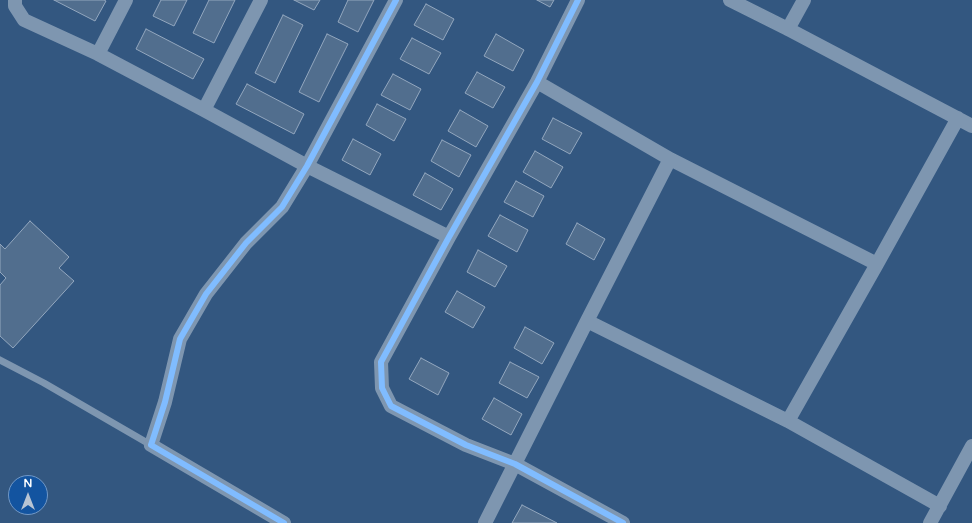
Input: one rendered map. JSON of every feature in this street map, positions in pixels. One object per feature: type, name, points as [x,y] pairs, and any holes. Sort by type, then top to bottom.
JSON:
[{"type":"street","points":[[15,0],[15,6],[24,20],[98,54],[307,166],[449,237]]},
{"type":"street","points":[[98,54],[126,0]]},
{"type":"street","points":[[204,110],[261,0]]},
{"type":"street","points":[[284,523],[151,445],[165,402],[180,339],[206,294],[246,243],[282,207],[307,166],[396,0]]},
{"type":"street","points":[[578,0],[537,82],[449,237],[381,362],[382,388],[391,406],[466,445],[515,464],[623,523]]},
{"type":"street","points":[[730,0],[972,126]]},
{"type":"street","points":[[788,29],[804,0]]},
{"type":"street","points":[[537,82],[670,159],[877,264]]},
{"type":"street","points":[[788,420],[958,118]]},
{"type":"street","points":[[485,523],[670,159]]},
{"type":"street","points":[[587,321],[788,420],[940,506]]},
{"type":"street","points":[[930,523],[972,446]]},
{"type":"lane","points":[[0,360],[44,383],[151,445]]},
{"type":"building","points":[[54,0],[104,0],[106,1],[95,21]]},
{"type":"building","points":[[161,0],[187,0],[174,26],[153,16]]},
{"type":"building","points":[[209,0],[235,0],[214,43],[193,33]]},
{"type":"building","points":[[294,0],[320,0],[314,10]]},
{"type":"building","points":[[348,0],[374,0],[358,32],[338,22]]},
{"type":"building","points":[[537,0],[554,0],[550,7]]},
{"type":"building","points":[[426,4],[454,19],[443,40],[414,25]]},
{"type":"building","points":[[283,15],[303,25],[275,83],[255,73]]},
{"type":"building","points":[[146,29],[204,59],[193,79],[136,49]]},
{"type":"building","points":[[327,34],[348,44],[319,102],[299,92]]},
{"type":"building","points":[[496,34],[524,50],[513,71],[484,56]]},
{"type":"building","points":[[412,38],[441,53],[429,74],[400,59]]},
{"type":"building","points":[[477,72],[505,87],[493,108],[465,93]]},
{"type":"building","points":[[393,74],[421,89],[410,110],[381,95]]},
{"type":"building","points":[[247,84],[304,114],[294,134],[236,104]]},
{"type":"building","points":[[377,104],[406,119],[394,141],[366,125]]},
{"type":"building","points":[[460,110],[488,126],[476,147],[448,131]]},
{"type":"building","points":[[553,118],[582,133],[570,154],[542,139]]},
{"type":"building","points":[[353,139],[381,154],[370,175],[342,160]]},
{"type":"building","points":[[442,140],[471,155],[459,177],[431,161]]},
{"type":"building","points":[[535,151],[563,167],[551,188],[523,172]]},
{"type":"building","points":[[425,173],[453,189],[441,210],[413,195]]},
{"type":"building","points":[[516,181],[544,196],[533,217],[504,202]]},
{"type":"building","points":[[500,215],[528,230],[517,252],[488,236]]},
{"type":"building","points":[[30,221],[69,257],[59,268],[74,281],[13,348],[0,336],[0,285],[6,278],[0,272],[0,244],[5,249]]},
{"type":"building","points":[[577,223],[605,239],[594,260],[566,244]]},
{"type":"building","points":[[478,250],[507,266],[495,287],[467,272]]},
{"type":"building","points":[[457,291],[485,307],[473,328],[445,312]]},
{"type":"building","points":[[525,327],[554,343],[542,364],[514,348]]},
{"type":"building","points":[[421,358],[449,373],[438,395],[409,379]]},
{"type":"building","points":[[510,362],[539,377],[527,398],[499,383]]},
{"type":"building","points":[[494,398],[522,414],[511,435],[482,419]]},
{"type":"building","points":[[522,505],[557,523],[512,523]]},
{"type":"cycle path","points":[[284,523],[151,445],[165,402],[180,339],[206,294],[246,243],[282,207],[307,166],[396,0]]},
{"type":"cycle path","points":[[578,0],[537,82],[449,237],[381,362],[382,388],[391,406],[466,445],[515,464],[623,523]]}]
